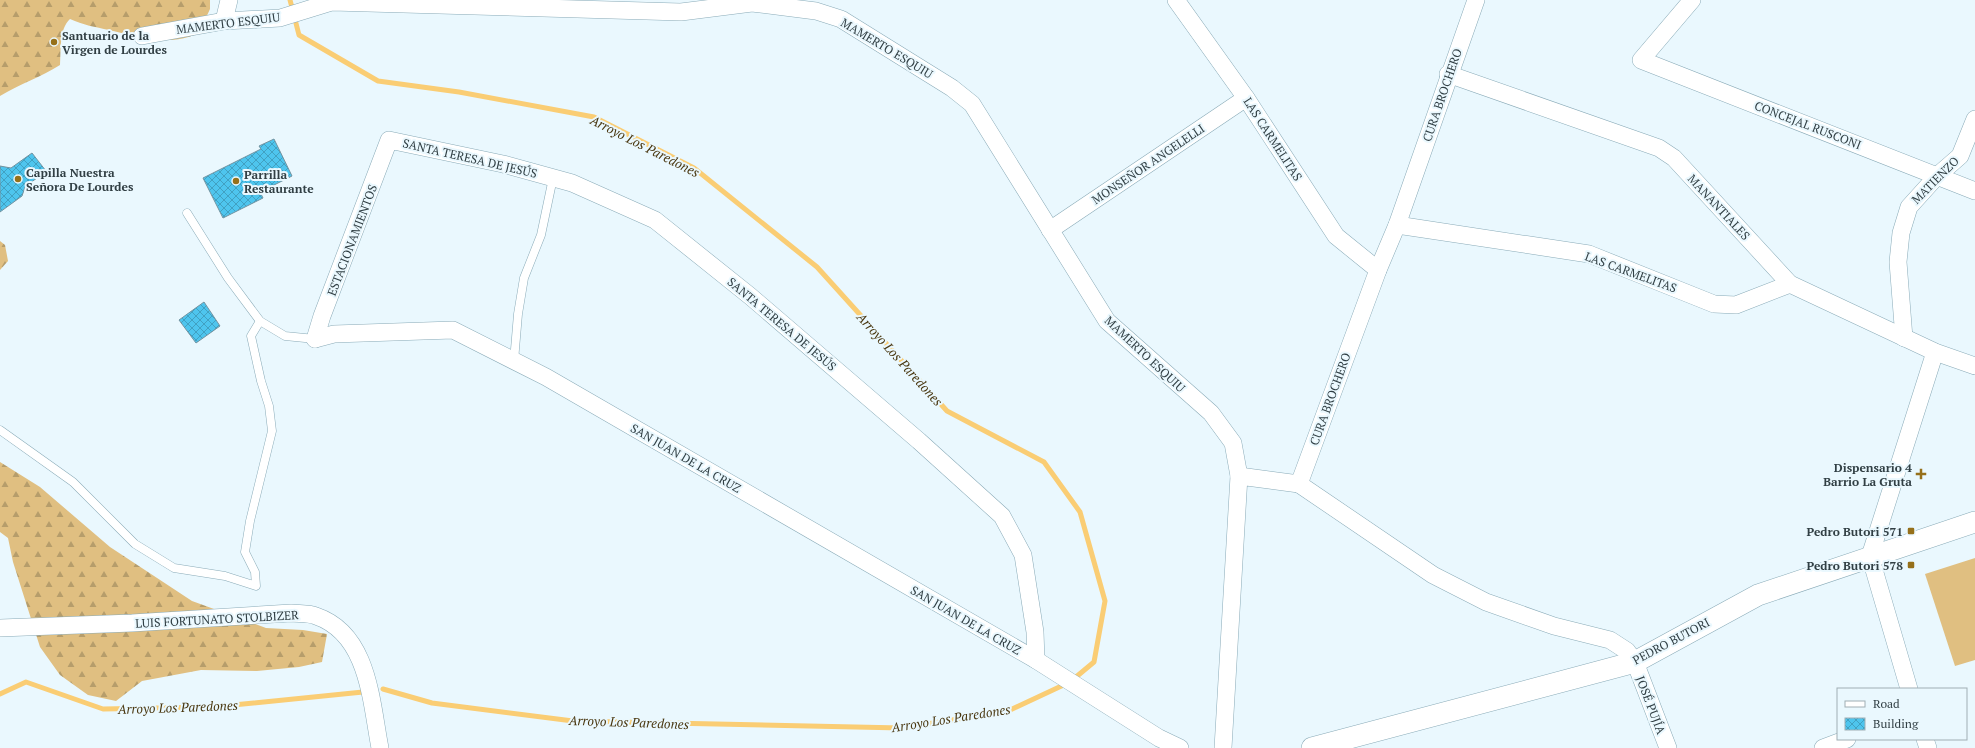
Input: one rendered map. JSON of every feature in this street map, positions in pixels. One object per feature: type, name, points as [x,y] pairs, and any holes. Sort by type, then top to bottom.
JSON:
[{"type":"street","points":[[224,21],[229,0]]},
{"type":"street","name":"LAS CARMELITAS","points":[[1176,0],[1246,98],[1336,236],[1378,270]]},
{"type":"street","name":"CURA BROCHERO","points":[[1299,484],[1378,270],[1397,225],[1448,74],[1476,0]]},
{"type":"street","name":"CONCEJAL RUSCONI","points":[[1692,0],[1640,60],[1975,191]]},
{"type":"street","name":"MAMERTO ESQUIU","points":[[142,36],[224,21],[280,18],[332,2],[681,12],[753,2],[816,12],[841,20],[952,88],[972,104],[1107,321],[1211,413],[1233,443],[1239,476]]},
{"type":"street","name":"MANANTIALES","points":[[1448,74],[1659,148],[1674,158],[1790,284],[1935,352],[1975,366]]},
{"type":"street","name":"MONSEÑOR ANGELELLI","points":[[1050,230],[1246,98]]},
{"type":"street","name":"MATIENZO","points":[[1904,338],[1898,262],[1901,233],[1909,207],[1937,176],[1960,156],[1975,119]]},
{"type":"street","name":"SANTA TERESA DE JESÚS","points":[[389,140],[503,164],[572,183],[655,220],[750,296],[919,441],[1002,516],[1022,555],[1035,632],[1036,660]]},
{"type":"street","name":"ESTACIONAMIENTOS","points":[[316,339],[322,316],[389,140]]},
{"type":"street","name":"LAS CARMELITAS","points":[[1397,225],[1589,254],[1714,304],[1736,305],[1790,284]]},
{"type":"street","name":"SAN JUAN DE LA CRUZ","points":[[316,339],[334,334],[453,330],[546,377],[1036,660],[1159,738],[1180,748]]},
{"type":"street","points":[[1909,688],[1870,556],[1935,352]]},
{"type":"street","points":[[1223,748],[1239,476],[1299,484],[1432,575],[1486,602],[1554,626],[1610,640],[1627,651],[1635,662]]},
{"type":"street","name":"PEDRO BUTORI","points":[[1312,748],[1340,745],[1635,662],[1758,594],[1975,522]]},
{"type":"street","name":"LUIS FORTUNATO STOLBIZER","points":[[0,628],[132,623],[292,613],[315,616],[335,626],[350,640],[366,673],[380,748]]},
{"type":"street","name":"JOSÉ PUJÍA","points":[[1635,662],[1668,748]]},
{"type":"street","points":[[1823,748],[1844,740]]},
{"type":"lane","points":[[514,361],[518,314],[524,278],[541,235],[553,178]]},
{"type":"lane","points":[[187,213],[228,278],[260,321],[285,336],[316,339]]},
{"type":"lane","points":[[0,430],[73,482],[135,544],[174,568],[225,576],[256,586],[255,572],[245,552],[250,521],[272,431],[269,406],[261,380],[251,336],[260,321]]},
{"type":"green space","points":[[0,0],[210,0],[210,9],[199,33],[188,37],[166,40],[143,38],[89,26],[70,19],[66,23],[62,34],[60,65],[0,96]]},
{"type":"green space","points":[[0,241],[5,245],[8,261],[0,270]]},
{"type":"green space","points":[[0,462],[40,487],[110,547],[192,601],[266,628],[303,630],[327,634],[322,662],[299,667],[257,671],[201,670],[142,681],[116,701],[88,695],[60,675],[40,647],[13,562],[8,538],[0,532]]},
{"type":"green space","points":[[1975,558],[1975,660],[1955,666],[1925,574]]},
{"type":"building","points":[[274,139],[292,176],[260,192],[263,198],[223,218],[203,178],[261,149],[259,146]]},
{"type":"building","name":"Capilla Nuestra Señora De Lourdes","points":[[32,153],[46,171],[25,187],[22,196],[0,212],[0,166],[11,168]]},
{"type":"building","points":[[204,302],[220,326],[196,343],[179,320]]},
{"type":"waterway","name":"Arroyo Los Paredones","points":[[290,0],[299,35],[378,81],[459,92],[594,117],[694,168],[817,267],[947,411],[1044,462],[1080,512],[1105,601],[1094,662],[1070,682],[1008,711],[902,728],[573,721],[432,703],[383,689]]},
{"type":"waterway","name":"Arroyo Los Paredones","points":[[0,694],[26,682],[103,709],[213,707],[363,692]]},
{"type":"place","name":"Santuario de la Virgen de Lourdes","points":[[54,42]]},
{"type":"place","name":"Capilla Nuestra Señora De Lourdes","points":[[18,179]]},
{"type":"place","name":"Parrilla Restaurante","points":[[236,181]]},
{"type":"place","name":"Dispensario 4 Barrio La Gruta","points":[[1921,474]]},
{"type":"place","name":"Pedro Butori 571","points":[[1911,531]]},
{"type":"place","name":"Pedro Butori 578","points":[[1911,565]]}]
